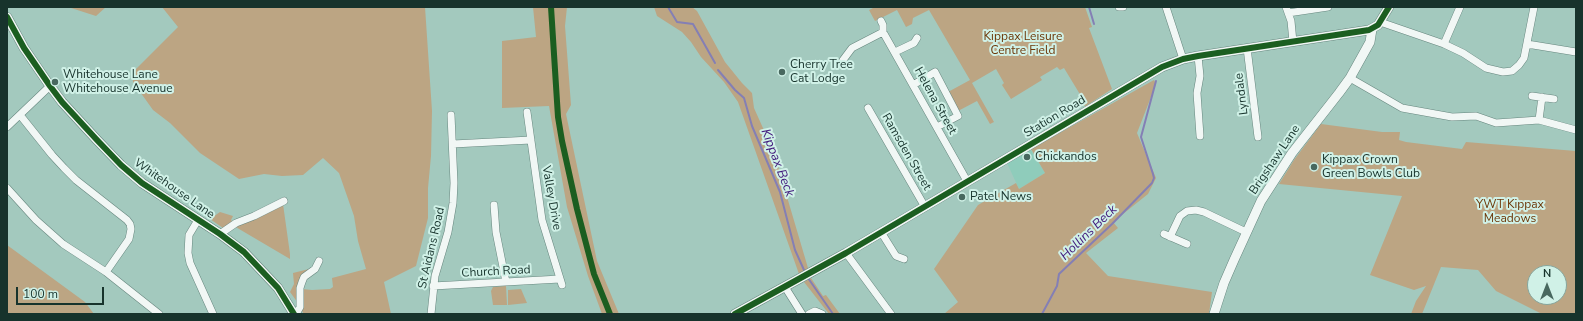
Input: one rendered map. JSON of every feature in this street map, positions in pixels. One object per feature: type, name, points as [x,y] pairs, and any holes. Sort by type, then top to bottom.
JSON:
[{"type":"street","points":[[1166,7],[1183,59]]},
{"type":"street","points":[[1294,42],[1291,21],[1287,10],[1328,7]]},
{"type":"street","points":[[1372,29],[1381,21],[1389,7]]},
{"type":"street","points":[[1444,44],[1460,7]]},
{"type":"street","points":[[1381,21],[1444,44],[1463,53],[1482,66],[1503,72],[1512,71],[1520,66],[1524,58],[1534,7]]},
{"type":"street","name":"Whitehouse Lane","points":[[7,17],[24,48],[50,86],[80,122],[121,165],[142,182],[220,234],[244,252],[278,288],[295,314]]},
{"type":"street","points":[[842,60],[852,48],[883,32],[883,25],[881,21]]},
{"type":"street","name":"Station Road","points":[[735,314],[846,253],[1162,67],[1183,59],[1198,56],[1372,29]]},
{"type":"street","name":"Brigshaw Lane","points":[[1214,314],[1224,283],[1261,202],[1277,176],[1350,78],[1370,42],[1372,29]]},
{"type":"street","name":"Helena Street","points":[[883,32],[967,181]]},
{"type":"street","points":[[895,52],[914,43],[917,38]]},
{"type":"street","points":[[1527,44],[1576,52]]},
{"type":"street","name":"Lyndale","points":[[1247,48],[1258,137]]},
{"type":"street","points":[[1198,56],[1200,76],[1197,94],[1200,136]]},
{"type":"street","points":[[913,85],[935,72],[958,116],[937,128]]},
{"type":"street","points":[[1350,78],[1402,108],[1452,117],[1476,116],[1496,124],[1539,120],[1576,130]]},
{"type":"street","points":[[7,127],[50,86]]},
{"type":"street","points":[[1532,96],[1554,99]]},
{"type":"street","points":[[1539,120],[1542,97]]},
{"type":"street","name":"Ramsden Street","points":[[868,108],[925,207]]},
{"type":"street","name":"Valley Drive","points":[[528,112],[542,220],[561,282]]},
{"type":"street","points":[[20,115],[52,155],[76,180],[127,220],[130,224],[131,234],[106,272]]},
{"type":"street","name":"St Aidans Road","points":[[431,314],[433,286],[448,232],[453,203],[453,144],[451,115]]},
{"type":"street","points":[[453,144],[531,140]]},
{"type":"street","points":[[7,188],[36,220],[63,244],[106,272],[159,314]]},
{"type":"street","points":[[220,234],[236,223],[284,201]]},
{"type":"street","points":[[494,205],[496,232],[506,282]]},
{"type":"street","points":[[1187,244],[1167,235],[1180,216],[1187,211],[1196,210],[1204,212],[1246,232]]},
{"type":"street","points":[[198,220],[189,235],[188,253],[190,263],[213,314]]},
{"type":"street","points":[[881,232],[896,256],[904,259]]},
{"type":"street","points":[[846,253],[891,314]]},
{"type":"street","points":[[295,314],[300,307],[300,288],[304,277],[315,269],[319,261]]},
{"type":"street","name":"Church Road","points":[[433,286],[506,282],[561,282]]},
{"type":"street","points":[[785,287],[802,314]]},
{"type":"street","points":[[809,314],[815,311],[822,314]]},
{"type":"shaded area","points":[[1031,150],[1045,173],[1019,189],[1007,163]]},
{"type":"green space","points":[[68,7],[106,7],[96,16]]},
{"type":"green space","points":[[162,7],[425,7],[432,111],[428,218],[416,266],[384,282],[391,314],[304,314],[302,311],[302,289],[330,289],[333,287],[332,278],[366,269],[358,241],[354,216],[339,173],[323,158],[303,175],[282,176],[264,174],[239,179],[200,153],[170,123],[153,110],[133,82],[132,73],[178,27]]},
{"type":"green space","points":[[533,7],[567,7],[565,26],[571,105],[566,114],[597,261],[619,314],[602,314],[588,276],[567,207],[549,106],[502,108],[502,41],[536,37]],"holes":[[[556,106],[559,106],[563,141],[568,165],[566,165],[561,142]]]},
{"type":"green space","points":[[654,7],[692,7],[697,11],[725,62],[752,93],[754,108],[777,163],[808,268],[799,274],[738,102],[724,82],[701,57],[691,42],[682,32],[657,16]]},
{"type":"green space","name":"Kippax Leisure Centre Field","points":[[875,7],[1085,7],[1092,27],[1089,28],[1112,89],[1086,106],[1082,105],[1077,99],[1081,96],[1064,68],[1060,70],[1057,67],[1040,77],[1042,80],[1011,99],[1002,85],[1004,83],[996,69],[972,83],[994,122],[990,124],[977,101],[958,111],[948,92],[970,80],[929,10],[913,18],[912,24],[906,27],[897,10],[875,21],[869,10]]},
{"type":"green space","points":[[1154,80],[1156,84],[1137,133],[1156,178],[1148,194],[1113,222],[1118,228],[1086,253],[1108,276],[1212,292],[1209,314],[944,314],[958,302],[934,269],[978,205],[1016,183],[1019,189],[1045,173],[1031,149]]},
{"type":"green space","name":"YWT Kippax Meadows","points":[[1321,124],[1382,132],[1400,132],[1399,140],[1406,142],[1462,149],[1466,142],[1576,151],[1576,314],[1542,314],[1496,291],[1478,270],[1441,267],[1422,314],[1411,314],[1416,301],[1426,286],[1414,290],[1370,275],[1402,196],[1279,184],[1294,160]]},
{"type":"green space","points":[[283,204],[290,254],[290,259],[234,226]]},
{"type":"green space","points":[[220,212],[233,216],[231,220],[233,222],[223,228],[210,219]]},
{"type":"green space","points":[[7,245],[85,302],[94,314],[7,314]]},
{"type":"green space","points":[[313,268],[303,276],[298,303],[290,292],[294,284],[293,273]]},
{"type":"green space","points":[[811,278],[823,296],[826,295],[840,314],[829,314],[804,282]]},
{"type":"green space","points":[[506,286],[507,305],[493,305],[491,291],[493,287]]},
{"type":"green space","points":[[521,289],[527,303],[508,305],[508,290]]},
{"type":"waterway","name":"Kippax Beck","points":[[668,7],[677,22],[693,24],[715,63]]},
{"type":"waterway","points":[[1089,7],[1094,24]]},
{"type":"waterway","name":"Kippax Beck","points":[[718,70],[744,98],[752,126],[780,192],[795,250],[804,270]]},
{"type":"waterway","name":"Hollins Beck","points":[[1042,314],[1057,286],[1059,274],[1112,224],[1152,183],[1154,178],[1141,137],[1156,81]]},
{"type":"waterway","name":"Kippax Beck","points":[[808,278],[833,314]]},
{"type":"cycle path","points":[[551,7],[558,117],[562,141],[577,209],[594,274],[610,314]]},
{"type":"cycle path","points":[[735,314],[846,253],[1162,67],[1183,59],[1198,56],[1369,30],[1378,25],[1389,7]]},
{"type":"cycle path","points":[[7,17],[24,48],[62,102],[121,165],[142,183],[220,234],[244,252],[278,288],[294,314]]},
{"type":"place","name":"Cherry Tree Cat Lodge","points":[[782,72]]},
{"type":"place","name":"Whitehouse Lane Whitehouse Avenue","points":[[55,82]]},
{"type":"place","name":"Chickandos","points":[[1027,157]]},
{"type":"place","name":"Kippax Crown Green Bowls Club","points":[[1314,167]]},
{"type":"place","name":"Patel News","points":[[962,197]]}]
